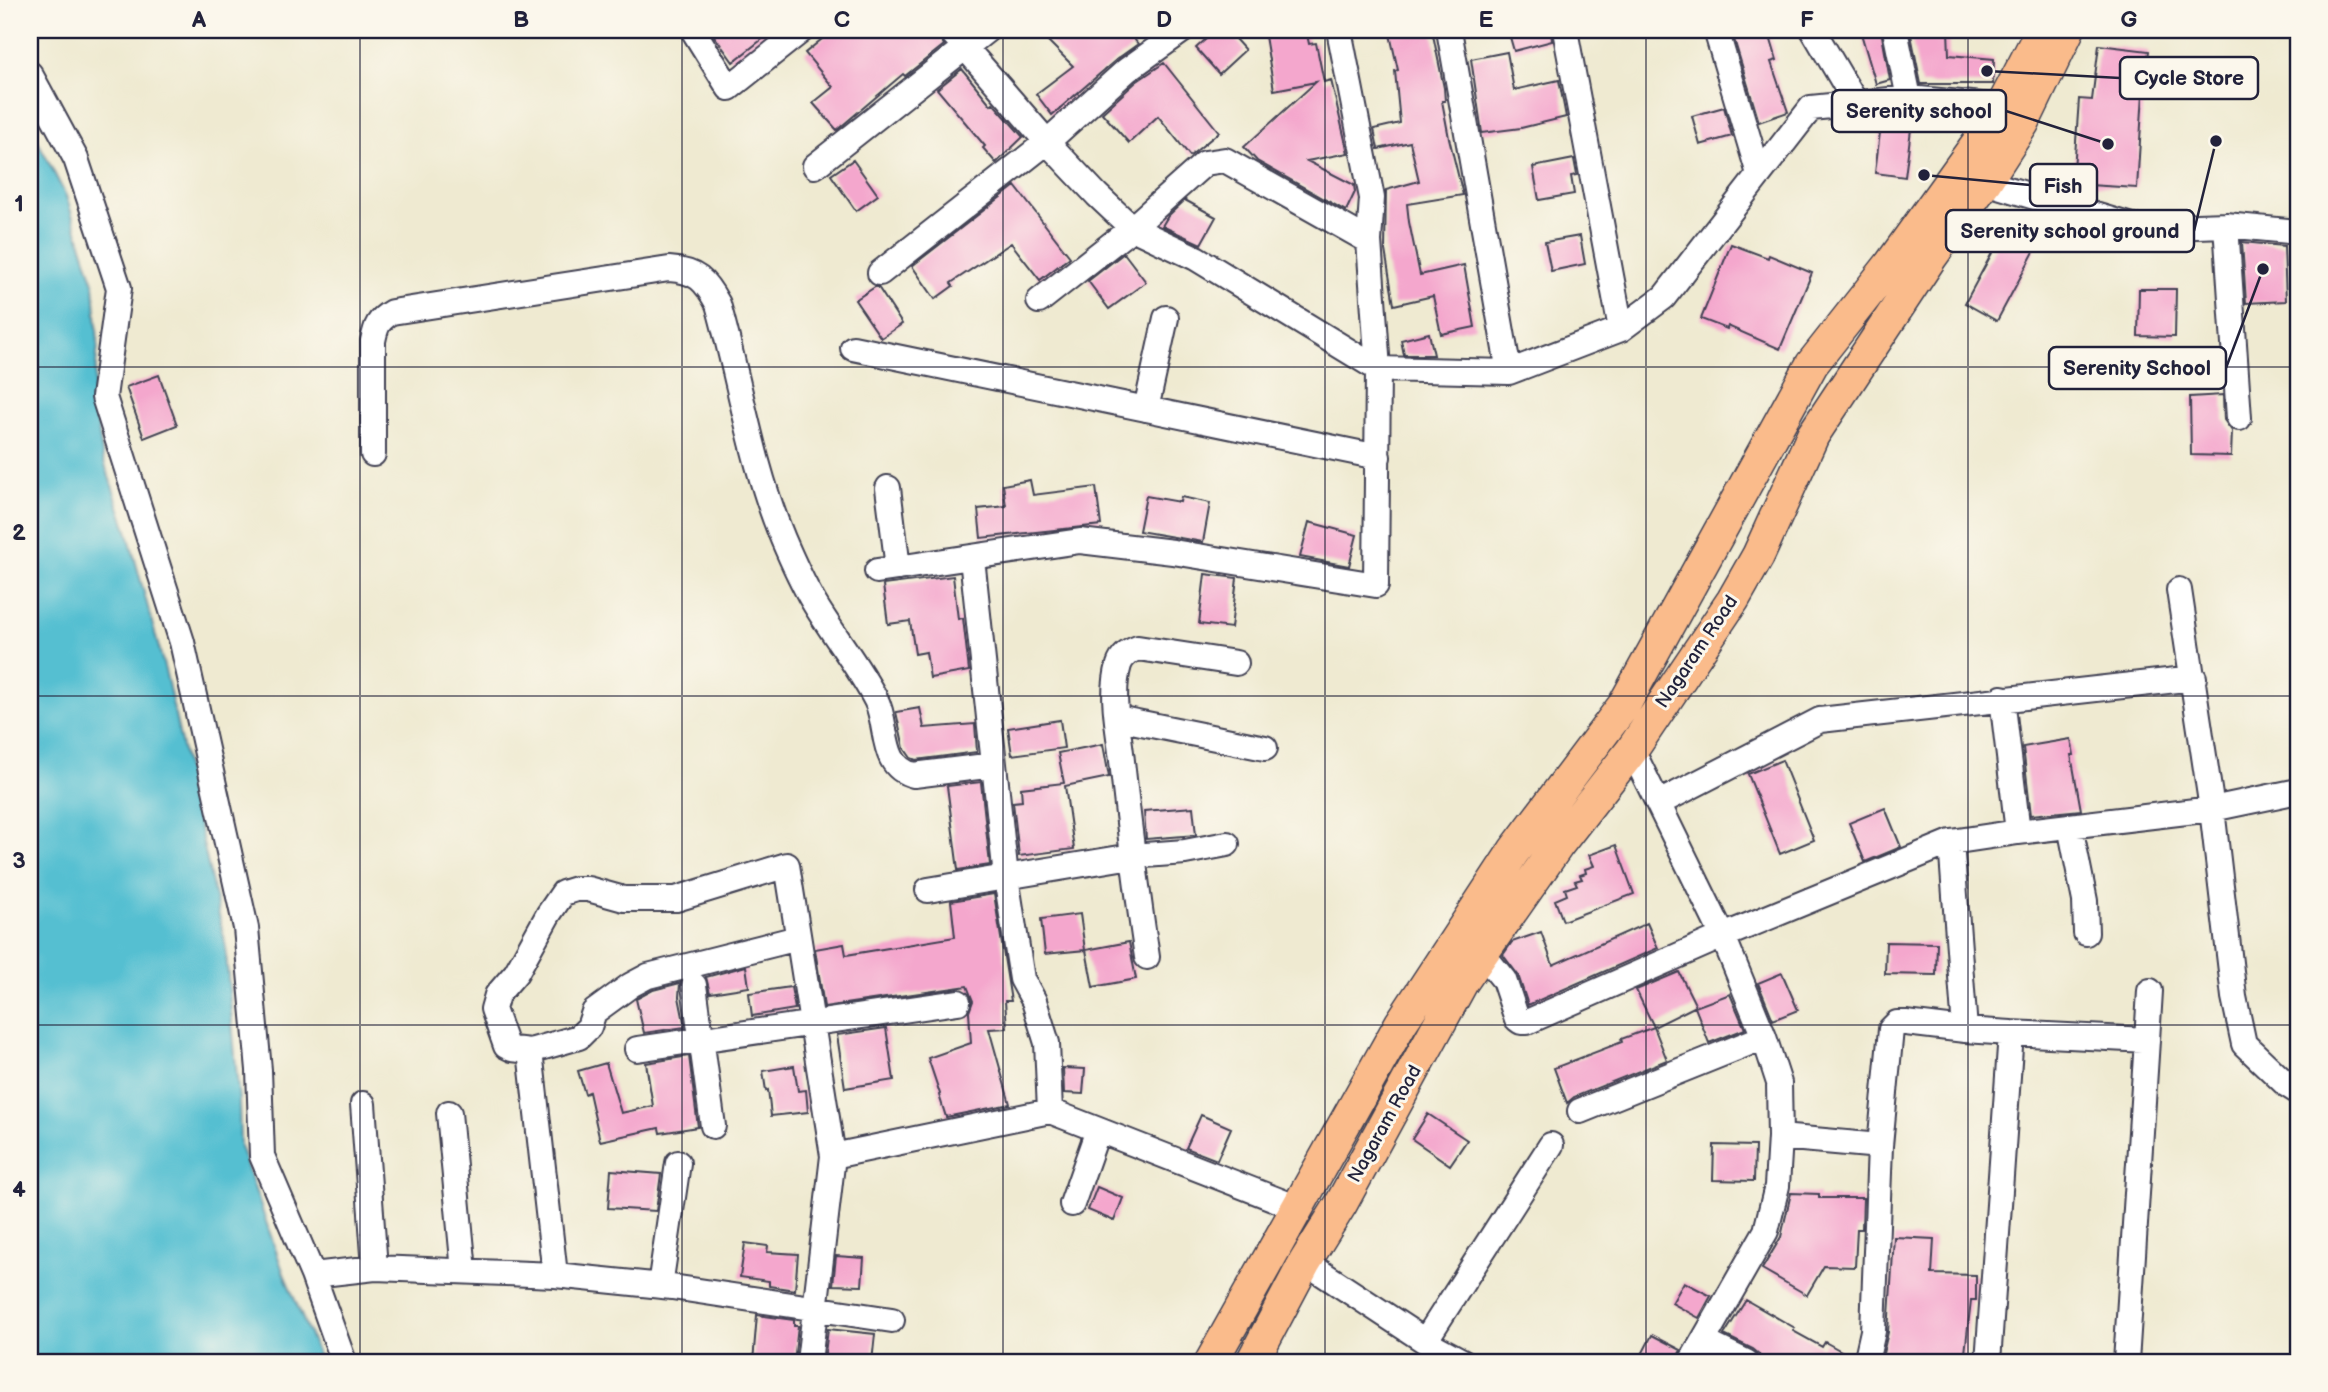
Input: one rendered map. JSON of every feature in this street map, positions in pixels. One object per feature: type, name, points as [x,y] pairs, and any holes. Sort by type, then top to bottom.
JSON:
[{"type":"main road","name":"Nagaram Road","points":[[1252,1362],[1462,982],[1557,846],[1632,750],[1733,600],[1758,556],[1813,435],[1919,248],[1951,182],[2002,107],[2042,30]]},
{"type":"main road","name":"Nagaram Road","points":[[1211,1362],[1401,1023],[1514,851],[1624,705],[1812,365],[1919,248],[1984,182],[2023,123],[2068,30]]},
{"type":"street","points":[[693,30],[729,88],[802,30]]},
{"type":"street","points":[[815,166],[957,39],[987,30]]},
{"type":"street","points":[[880,273],[1047,142],[1127,71],[1183,30]]},
{"type":"street","points":[[888,488],[888,569],[1080,541],[1173,552],[1376,585],[1378,369],[1369,242],[1372,198],[1339,30]]},
{"type":"street","points":[[1450,30],[1509,372]]},
{"type":"street","points":[[1565,30],[1621,329]]},
{"type":"street","points":[[1716,30],[1759,174]]},
{"type":"street","points":[[1813,30],[1856,103]]},
{"type":"street","points":[[1895,30],[1909,98]]},
{"type":"street","points":[[957,39],[1047,142],[1132,228],[1196,258],[1378,369],[1509,372],[1621,329],[1664,297],[1811,108],[1909,98],[2002,107]]},
{"type":"street","points":[[30,74],[76,159],[119,288],[104,397],[182,642],[246,928],[259,1070],[262,1156],[313,1275],[344,1362]]},
{"type":"street","points":[[1039,301],[1132,228],[1205,163],[1225,160],[1369,242]]},
{"type":"street","points":[[1984,182],[2138,228],[2227,225],[2298,232]]},
{"type":"street","points":[[2227,225],[2239,418]]},
{"type":"street","points":[[373,454],[373,341],[376,325],[381,318],[392,312],[670,269],[687,270],[708,287],[718,304],[764,483],[783,540],[813,600],[878,704],[888,749],[896,765],[903,772],[914,775],[994,765]]},
{"type":"street","points":[[1146,409],[1166,318]]},
{"type":"street","points":[[853,348],[1378,457]]},
{"type":"street","points":[[972,558],[1006,877],[1022,979],[1034,1001],[1046,1043],[1050,1111]]},
{"type":"street","points":[[2179,590],[2212,809],[2234,997],[2244,1045],[2287,1086],[2298,1092]]},
{"type":"street","points":[[1147,957],[1132,856],[1117,718],[1116,686],[1119,665],[1129,651],[1138,648],[1236,663]]},
{"type":"street","points":[[1659,803],[1821,720],[2194,678]]},
{"type":"street","points":[[2002,698],[2018,832]]},
{"type":"street","points":[[1117,718],[1265,748]]},
{"type":"street","points":[[1632,750],[1723,936],[1764,1037],[1779,1083],[1777,1186],[1766,1231],[1691,1362]]},
{"type":"street","points":[[1482,953],[1504,980],[1517,1019],[1527,1022],[1723,936],[1951,842],[2212,809],[2298,791]]},
{"type":"street","points":[[2070,825],[2085,901],[2086,933]]},
{"type":"street","points":[[1951,842],[1965,1030]]},
{"type":"street","points":[[928,890],[1132,856],[1185,852],[1227,844]]},
{"type":"street","points":[[798,938],[648,976],[594,1012],[589,1027],[579,1037],[530,1051],[506,1046],[494,1009],[497,995],[516,973],[563,893],[588,889],[624,899],[676,900],[787,865],[833,1156],[809,1362]]},
{"type":"street","points":[[694,985],[713,1126]]},
{"type":"street","points":[[2126,1362],[2150,991]]},
{"type":"street","points":[[637,1049],[958,1002]]},
{"type":"street","points":[[1866,1362],[1873,1331],[1880,1146],[1891,1029],[1897,1023],[1906,1023],[1965,1030],[2147,1040]]},
{"type":"street","points":[[1988,1362],[2011,1033]]},
{"type":"street","points":[[1580,1111],[1764,1037]]},
{"type":"street","points":[[530,1051],[555,1275]]},
{"type":"street","points":[[363,1104],[375,1268]]},
{"type":"street","points":[[833,1156],[1050,1111],[1298,1208]]},
{"type":"street","points":[[449,1113],[464,1271]]},
{"type":"street","points":[[1072,1205],[1098,1130]]},
{"type":"street","points":[[1780,1138],[1880,1146]]},
{"type":"street","points":[[1425,1341],[1551,1145]]},
{"type":"street","points":[[660,1286],[678,1163]]},
{"type":"street","points":[[1305,1262],[1425,1341],[1464,1362]]},
{"type":"street","points":[[313,1275],[375,1268],[555,1275],[660,1286],[892,1320]]},
{"type":"street","points":[[1703,1341],[1746,1362]]},
{"type":"water","points":[[30,126],[66,196],[94,284],[98,344],[93,397],[103,459],[127,530],[166,674],[225,943],[239,1101],[240,1146],[284,1274],[321,1362],[30,1362]]},
{"type":"building","points":[[710,30],[774,30],[733,62]]},
{"type":"building","points":[[833,30],[935,30],[944,45],[905,76],[903,74],[837,130],[813,103],[833,87],[805,53]]},
{"type":"building","points":[[1037,30],[1127,30],[1138,44],[1052,115],[1036,94],[1073,66]]},
{"type":"building","points":[[1216,30],[1227,30],[1245,50],[1219,74],[1196,48]]},
{"type":"building","points":[[1264,30],[1306,30],[1309,44],[1316,43],[1324,82],[1331,80],[1348,153],[1307,161],[1354,185],[1355,192],[1346,211],[1257,161],[1244,147],[1316,82],[1274,90]]},
{"type":"building","points":[[1389,30],[1432,30],[1444,88],[1445,101],[1442,101],[1463,195],[1407,204],[1409,222],[1420,275],[1464,265],[1475,327],[1441,334],[1433,296],[1394,305],[1385,250],[1386,190],[1419,181],[1410,142],[1378,149],[1374,129],[1400,123],[1395,71],[1398,70]]},
{"type":"building","points":[[1508,30],[1551,30],[1552,41],[1514,51]]},
{"type":"building","points":[[1768,30],[1777,60],[1771,62],[1788,112],[1759,122],[1734,39]]},
{"type":"building","points":[[1860,30],[1881,30],[1890,80],[1876,84]]},
{"type":"building","points":[[1910,30],[1948,30],[1949,55],[1994,59],[1993,84],[1921,84]]},
{"type":"building","points":[[2099,45],[2149,51],[2143,93],[2137,188],[2073,184],[2079,99],[2092,100]]},
{"type":"building","points":[[1507,52],[1514,90],[1559,80],[1566,117],[1521,128],[1482,133],[1471,59]]},
{"type":"building","points":[[1164,63],[1219,132],[1190,156],[1158,116],[1129,143],[1102,113],[1136,82]]},
{"type":"building","points":[[962,69],[991,105],[993,103],[1023,137],[996,163],[937,89]]},
{"type":"building","points":[[1724,107],[1732,136],[1700,145],[1692,116]]},
{"type":"building","points":[[1913,113],[1905,177],[1875,173],[1882,116]]},
{"type":"building","points":[[1574,159],[1577,175],[1571,176],[1574,194],[1539,200],[1533,167]]},
{"type":"building","points":[[853,160],[878,195],[856,211],[831,175]]},
{"type":"building","points":[[1015,186],[1070,257],[1040,280],[1011,243],[951,283],[953,286],[935,299],[912,266]]},
{"type":"building","points":[[1185,200],[1216,217],[1201,244],[1162,226],[1168,216]]},
{"type":"building","points":[[2012,216],[2044,233],[1997,321],[1965,303]]},
{"type":"building","points":[[1580,236],[1585,264],[1551,271],[1545,242]]},
{"type":"building","points":[[2242,242],[2284,246],[2286,301],[2246,303]]},
{"type":"building","points":[[1731,244],[1768,258],[1769,255],[1812,273],[1780,349],[1728,326],[1727,329],[1701,319]]},
{"type":"building","points":[[1124,253],[1146,282],[1109,309],[1088,281]]},
{"type":"building","points":[[878,287],[902,324],[881,338],[855,300]]},
{"type":"building","points":[[2139,289],[2176,289],[2175,337],[2138,336]]},
{"type":"building","points":[[1429,333],[1434,355],[1404,355],[1401,340]]},
{"type":"building","points":[[159,375],[177,425],[144,438],[126,387]]},
{"type":"building","points":[[2223,395],[2224,420],[2232,431],[2231,456],[2191,455],[2190,397]]},
{"type":"building","points":[[1030,480],[1033,495],[1096,487],[1101,525],[981,538],[978,509],[1006,506],[1003,485]]},
{"type":"building","points":[[1146,496],[1180,502],[1181,497],[1210,503],[1203,542],[1139,531]]},
{"type":"building","points":[[1309,522],[1357,535],[1349,566],[1300,557]]},
{"type":"building","points":[[1205,574],[1237,578],[1231,628],[1199,624]]},
{"type":"building","points":[[953,576],[958,619],[963,618],[969,671],[930,678],[926,652],[915,654],[910,621],[888,624],[883,585]]},
{"type":"building","points":[[920,708],[924,728],[975,724],[977,752],[916,760],[911,758],[904,748],[896,712]]},
{"type":"building","points":[[1060,720],[1064,748],[1012,755],[1008,728]]},
{"type":"building","points":[[2071,739],[2074,755],[2071,755],[2081,810],[2031,815],[2023,747]]},
{"type":"building","points":[[1103,744],[1109,777],[1065,786],[1074,849],[1019,856],[1013,802],[1022,801],[1021,788],[1064,783],[1058,753]]},
{"type":"building","points":[[1782,760],[1814,840],[1780,854],[1748,774]]},
{"type":"building","points":[[981,782],[990,865],[958,870],[947,786]]},
{"type":"building","points":[[1193,807],[1196,835],[1146,839],[1144,811]]},
{"type":"building","points":[[1885,808],[1901,847],[1865,862],[1849,823]]},
{"type":"building","points":[[1616,845],[1634,894],[1563,921],[1555,900],[1567,895],[1565,889],[1577,885],[1575,881],[1582,879],[1580,875],[1586,873],[1585,869],[1594,866],[1589,855]]},
{"type":"building","points":[[994,894],[1011,1001],[1005,1001],[1007,1028],[989,1029],[1010,1104],[946,1117],[928,1058],[971,1043],[969,1012],[973,1001],[967,986],[824,1007],[815,949],[844,944],[846,955],[955,937],[951,901]]},
{"type":"building","points":[[1080,914],[1085,950],[1045,954],[1041,919]]},
{"type":"building","points":[[1647,923],[1658,948],[1528,1005],[1518,975],[1503,955],[1512,942],[1541,932],[1553,965]]},
{"type":"building","points":[[1129,942],[1136,979],[1093,987],[1086,950]]},
{"type":"building","points":[[1886,942],[1937,943],[1936,975],[1885,974]]},
{"type":"building","points":[[746,966],[749,987],[710,993],[706,977]]},
{"type":"building","points":[[1679,972],[1696,1006],[1654,1027],[1636,990]]},
{"type":"building","points":[[1782,973],[1798,1010],[1773,1020],[1758,983]]},
{"type":"building","points":[[680,983],[679,997],[685,1027],[644,1033],[636,999],[653,990]]},
{"type":"building","points":[[791,987],[795,1009],[752,1016],[749,993]]},
{"type":"building","points":[[1730,994],[1745,1029],[1709,1043],[1695,1007]]},
{"type":"building","points":[[1654,1027],[1667,1060],[1574,1097],[1567,1103],[1554,1068]]},
{"type":"building","points":[[886,1028],[894,1080],[845,1088],[837,1035]]},
{"type":"building","points":[[689,1056],[698,1127],[660,1133],[659,1128],[600,1141],[589,1092],[585,1094],[578,1071],[606,1063],[621,1113],[653,1106],[646,1063]]},
{"type":"building","points":[[794,1066],[798,1091],[806,1090],[808,1112],[771,1116],[763,1071]]},
{"type":"building","points":[[1063,1068],[1085,1069],[1083,1094],[1064,1093]]},
{"type":"building","points":[[1428,1114],[1467,1140],[1450,1165],[1412,1139]]},
{"type":"building","points":[[1201,1115],[1231,1128],[1217,1160],[1186,1148]]},
{"type":"building","points":[[1714,1145],[1755,1146],[1754,1181],[1713,1180]]},
{"type":"building","points":[[611,1170],[661,1174],[656,1211],[608,1208]]},
{"type":"building","points":[[1097,1187],[1123,1198],[1114,1221],[1088,1210]]},
{"type":"building","points":[[1791,1193],[1819,1194],[1819,1198],[1863,1198],[1862,1229],[1857,1229],[1855,1267],[1824,1266],[1807,1295],[1762,1269],[1781,1237]]},
{"type":"building","points":[[1894,1237],[1934,1239],[1932,1274],[1976,1275],[1976,1300],[1971,1300],[1964,1362],[1881,1362],[1888,1332]]},
{"type":"building","points":[[745,1243],[768,1246],[767,1252],[798,1254],[795,1290],[769,1286],[769,1281],[740,1277]]},
{"type":"building","points":[[836,1256],[864,1258],[862,1286],[833,1285]]},
{"type":"building","points":[[1684,1282],[1711,1296],[1699,1318],[1672,1303]]},
{"type":"building","points":[[1746,1300],[1822,1347],[1825,1342],[1852,1357],[1852,1362],[1761,1362],[1759,1354],[1753,1349],[1724,1335]]},
{"type":"building","points":[[757,1315],[794,1320],[794,1326],[798,1326],[794,1362],[753,1362]]},
{"type":"building","points":[[828,1329],[875,1334],[872,1362],[824,1362]]},
{"type":"building","points":[[1652,1335],[1681,1350],[1675,1362],[1638,1362]]},
{"type":"place","name":"Cycle Store","points":[[1987,71]]},
{"type":"place","name":"Serenity school ground","points":[[2216,141]]},
{"type":"place","name":"Serenity school","points":[[2108,144]]},
{"type":"place","name":"Fish","points":[[1924,175]]},
{"type":"place","name":"Serenity School","points":[[2263,269]]}]
